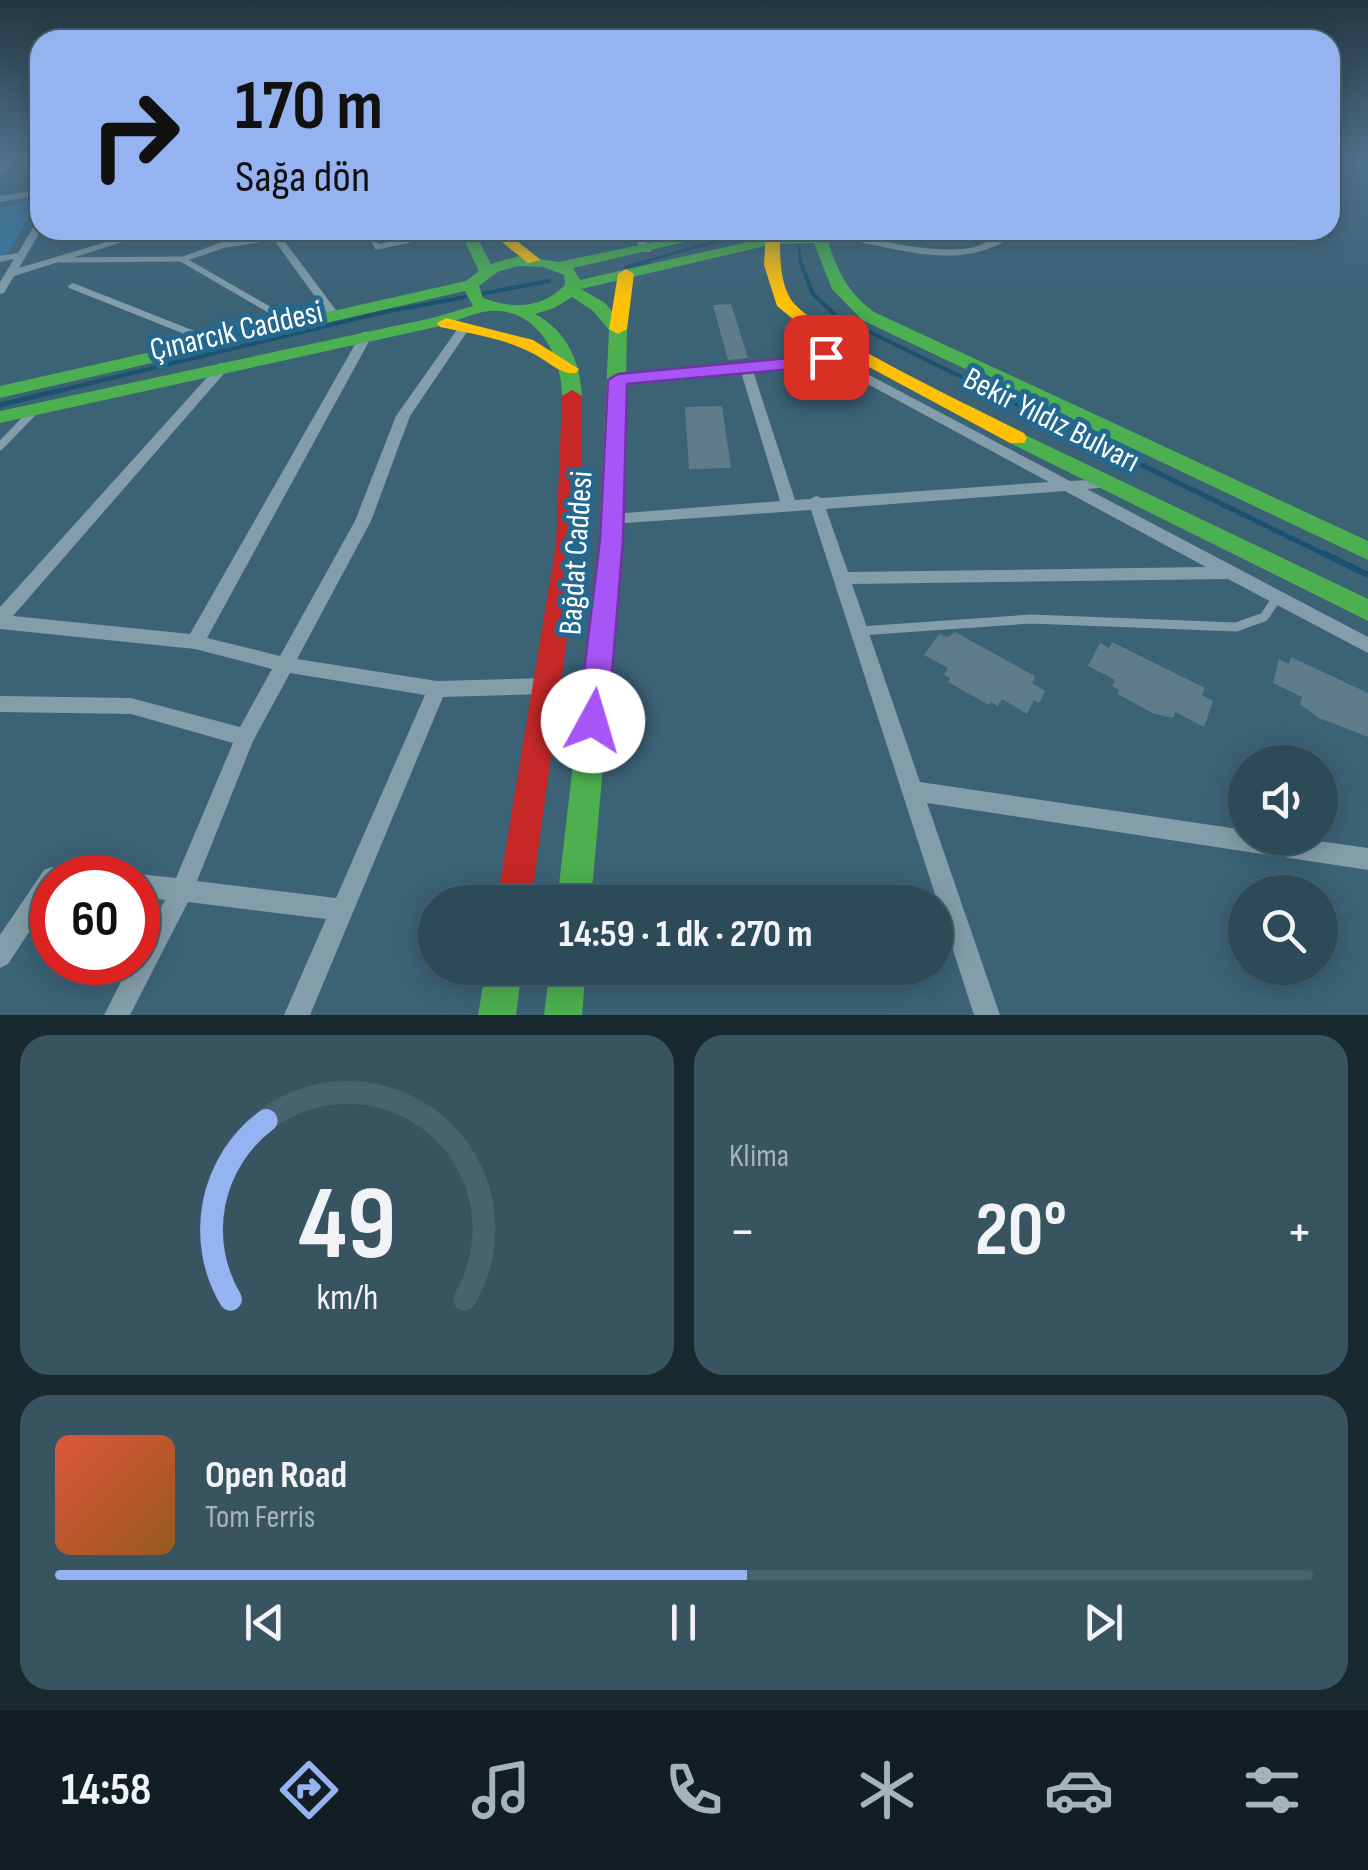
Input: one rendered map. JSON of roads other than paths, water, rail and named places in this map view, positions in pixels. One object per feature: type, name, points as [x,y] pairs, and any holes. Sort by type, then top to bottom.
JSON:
[{"type":"main road","points":[[469,240],[479,278],[476,301],[486,307],[517,312],[550,306],[569,281],[640,240],[728,240],[772,265]]},
{"type":"main road","points":[[507,240],[569,281],[599,306],[618,329]]},
{"type":"main road","points":[[569,281],[626,274],[728,240]]},
{"type":"main road","name":"Bekir Yıldız Bulvarı","points":[[773,240],[772,265],[783,304],[836,352],[1368,611]]},
{"type":"main road","name":"Bekir Yıldız Bulvarı","points":[[831,240],[836,290],[868,316],[1368,551]]},
{"type":"main road","name":"Çınarcık Caddesi","points":[[0,392],[334,315],[533,260]]},
{"type":"main road","name":"Bağdat Caddesi","points":[[576,885],[612,518],[618,329],[626,274]]},
{"type":"main road","name":"Çınarcık Caddesi","points":[[0,417],[436,322],[486,307]]},
{"type":"main road","points":[[517,312],[554,335],[566,352],[572,372]]},
{"type":"main road","points":[[436,322],[528,342],[553,354],[572,372]]},
{"type":"main road","name":"Bağdat Caddesi","points":[[517,885],[568,544],[572,372]]},
{"type":"main road","points":[[497,1015],[501,985]]},
{"type":"main road","points":[[563,1015],[566,985]]},
{"type":"street","points":[[0,291],[30,239]]},
{"type":"street","points":[[10,274],[124,240]]},
{"type":"street","points":[[181,259],[222,245],[256,240]]},
{"type":"street","points":[[278,240],[334,315]]},
{"type":"street","points":[[875,240],[964,254],[987,249],[1000,240]]},
{"type":"street","points":[[0,259],[21,255]]},
{"type":"street","points":[[181,259],[294,324]]},
{"type":"street","points":[[73,286],[216,343]]},
{"type":"street","points":[[117,1015],[183,888],[245,737],[362,520],[404,416],[465,326]]},
{"type":"street","points":[[195,642],[367,334]]},
{"type":"street","points":[[618,380],[813,362],[836,352],[1063,484],[1368,646]]},
{"type":"street","points":[[0,620],[224,366]]},
{"type":"street","points":[[746,368],[788,504]]},
{"type":"street","points":[[612,518],[1105,483]]},
{"type":"street","points":[[816,501],[987,1015]]},
{"type":"street","points":[[842,578],[1230,573]]},
{"type":"street","points":[[0,620],[195,642],[282,664],[437,689],[546,686]]},
{"type":"street","points":[[297,1015],[437,689]]},
{"type":"street","points":[[0,704],[130,706],[245,737]]},
{"type":"street","points":[[915,791],[1368,858]]},
{"type":"street","points":[[160,886],[344,910]]},
{"type":"street","points":[[0,956],[30,911]]},
{"type":"lane","points":[[373,240],[377,247],[402,240]]},
{"type":"lane","points":[[60,260],[181,259]]},
{"type":"lane","points":[[0,446],[36,409]]},
{"type":"lane","points":[[860,631],[1032,619],[1236,627],[1264,617],[1277,598]]},
{"type":"waterway","points":[[640,263],[720,240]]},
{"type":"waterway","points":[[799,247],[801,263]]},
{"type":"waterway","points":[[626,267],[649,261]]},
{"type":"waterway","points":[[800,261],[813,294],[835,315],[994,393]]},
{"type":"waterway","points":[[480,294],[549,281]]},
{"type":"waterway","points":[[50,393],[380,313],[465,297]]},
{"type":"waterway","points":[[0,405],[61,390]]},
{"type":"waterway","points":[[989,390],[1328,556]]},
{"type":"waterway","points":[[1323,553],[1368,575]]}]
